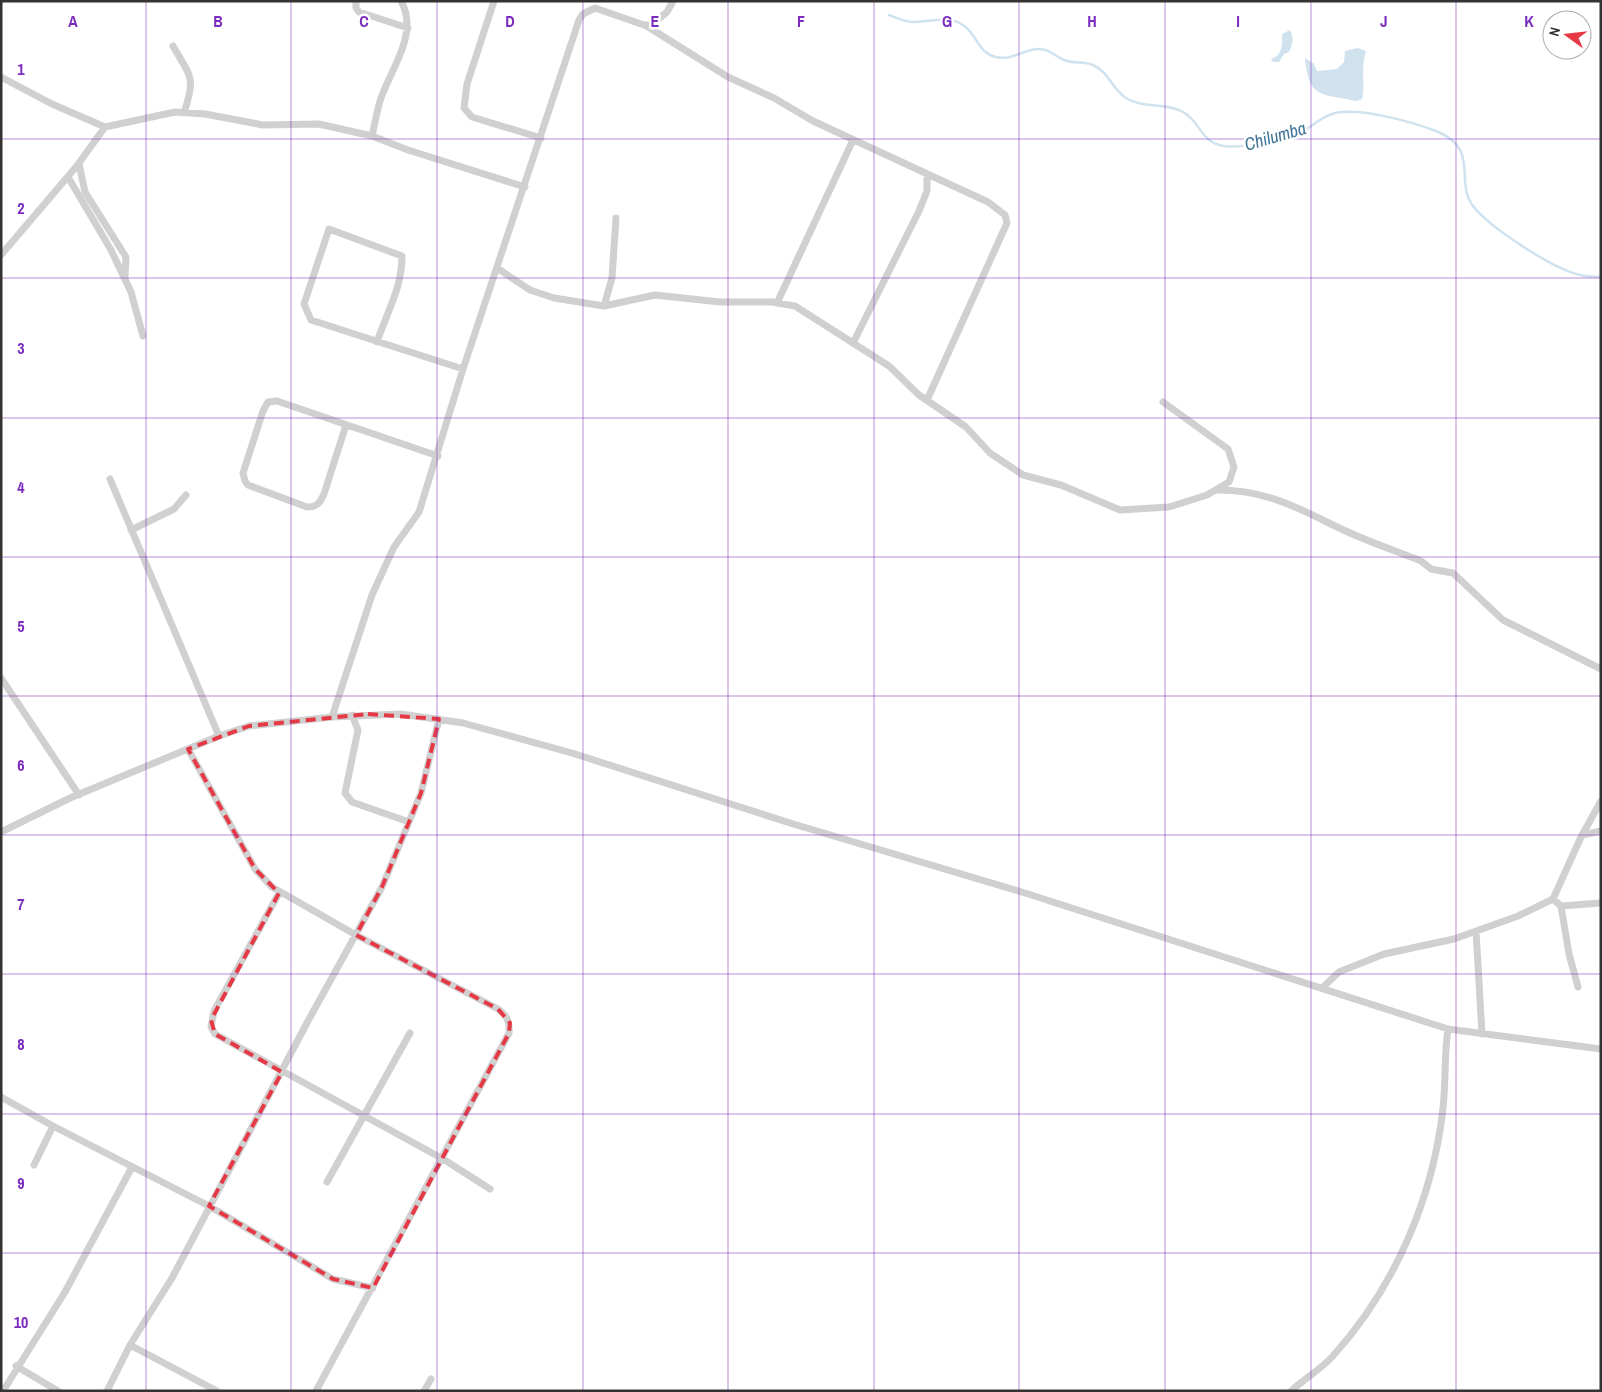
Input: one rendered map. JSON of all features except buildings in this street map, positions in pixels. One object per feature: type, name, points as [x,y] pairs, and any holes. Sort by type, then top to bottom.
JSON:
[{"type":"street","points":[[356,1],[359,12],[408,28]]},
{"type":"street","points":[[372,136],[382,97],[399,58],[408,28],[405,8],[401,1]]},
{"type":"street","points":[[494,1],[467,84],[464,108],[472,117],[541,138]]},
{"type":"street","points":[[644,25],[651,25],[657,22],[667,12],[673,1]]},
{"type":"street","points":[[332,717],[372,595],[394,547],[419,512],[438,456],[463,369],[579,20],[583,14],[595,8],[644,25],[728,77],[768,95],[813,121],[988,202],[1005,215],[1007,223],[927,400]]},
{"type":"street","points":[[172,46],[191,78],[191,87],[184,113]]},
{"type":"street","points":[[1,77],[52,104],[105,127],[175,112],[205,114],[263,125],[318,124],[372,136],[408,150],[525,187]]},
{"type":"street","points":[[1,255],[79,164],[105,127]]},
{"type":"street","points":[[777,303],[853,140]]},
{"type":"street","points":[[79,164],[86,192],[126,256],[125,279]]},
{"type":"street","points":[[853,343],[920,211],[927,191],[927,175]]},
{"type":"street","points":[[68,177],[111,250],[125,279],[143,336]]},
{"type":"street","points":[[604,306],[612,278],[616,218]]},
{"type":"street","points":[[378,342],[396,298],[402,275],[402,256],[329,229],[304,304],[311,320],[378,342],[463,369]]},
{"type":"street","points":[[497,268],[530,290],[554,298],[604,306],[656,295],[720,302],[777,303],[795,306],[889,366],[927,400],[966,427],[990,453],[1023,475],[1061,485],[1120,510],[1169,507],[1218,490],[1229,482],[1234,466],[1228,448],[1163,402]]},
{"type":"street","points":[[346,425],[324,494],[315,507],[307,508],[256,488],[245,481],[244,473],[262,411],[268,402],[277,401],[438,456]]},
{"type":"street","points":[[110,479],[219,736]]},
{"type":"street","points":[[1218,490],[1263,494],[1310,512],[1331,524],[1421,561],[1432,569],[1452,573],[1503,620],[1601,669]]},
{"type":"street","points":[[131,530],[174,509],[186,495]]},
{"type":"street","points":[[1,678],[79,795]]},
{"type":"street","points":[[1,832],[70,798],[219,736],[249,726],[352,715],[402,714],[439,719],[487,729],[563,750],[790,823],[1025,893],[1448,1029],[1601,1049]]},
{"type":"street","points":[[352,715],[358,730],[345,793],[352,802],[409,822]]},
{"type":"street","points":[[107,1391],[130,1345],[172,1278],[308,1020],[382,887],[420,793],[439,719]]},
{"type":"street","points":[[188,749],[255,869],[280,893],[498,1009],[506,1016],[510,1023],[509,1032],[443,1159],[316,1391]]},
{"type":"street","points":[[1322,988],[1339,972],[1384,954],[1454,939],[1518,916],[1553,899],[1582,835],[1601,801]]},
{"type":"street","points":[[1582,835],[1601,831]]},
{"type":"street","points":[[280,893],[224,989],[211,1020],[211,1027],[215,1034],[443,1159],[490,1189]]},
{"type":"street","points":[[1553,899],[1561,906],[1569,954],[1578,987]]},
{"type":"street","points":[[1561,906],[1601,903]]},
{"type":"street","points":[[1476,931],[1482,1034]]},
{"type":"street","points":[[1291,1391],[1332,1356],[1362,1319],[1393,1269],[1418,1218],[1429,1181],[1443,1109],[1448,1029]]},
{"type":"street","points":[[327,1182],[410,1033]]},
{"type":"street","points":[[1,1097],[53,1126],[209,1206],[333,1279],[373,1288]]},
{"type":"street","points":[[34,1165],[53,1126]]},
{"type":"street","points":[[3,1391],[16,1366],[64,1292],[132,1167]]},
{"type":"street","points":[[130,1345],[217,1391]]},
{"type":"street","points":[[16,1366],[58,1391]]},
{"type":"street","points":[[424,1391],[431,1379]]},
{"type":"highlighted area","points":[[368,714],[439,719],[421,793],[382,887],[356,935],[498,1009],[510,1023],[509,1033],[373,1288],[333,1279],[209,1206],[282,1072],[215,1034],[211,1020],[279,893],[255,869],[188,749],[249,726]]},
{"type":"water","points":[[1290,30],[1293,41],[1289,52],[1284,54],[1279,62],[1273,62],[1271,59],[1278,55],[1281,49],[1282,34]]},
{"type":"water","points":[[1358,48],[1366,51],[1363,65],[1362,99],[1356,101],[1333,97],[1313,88],[1305,58],[1314,64],[1317,71],[1337,69],[1344,62],[1345,51]]},
{"type":"waterway","name":"Chilumba","points":[[889,15],[910,22],[939,20],[957,22],[972,33],[985,52],[996,57],[1007,58],[1041,49],[1068,61],[1093,65],[1103,72],[1126,98],[1140,103],[1169,107],[1183,112],[1194,121],[1205,136],[1216,144],[1224,146],[1252,145],[1286,137],[1303,131],[1328,115],[1343,112],[1370,113],[1413,123],[1436,131],[1450,138],[1458,147],[1462,156],[1468,196],[1473,206],[1481,215],[1522,246],[1554,265],[1582,276],[1601,277]]}]
